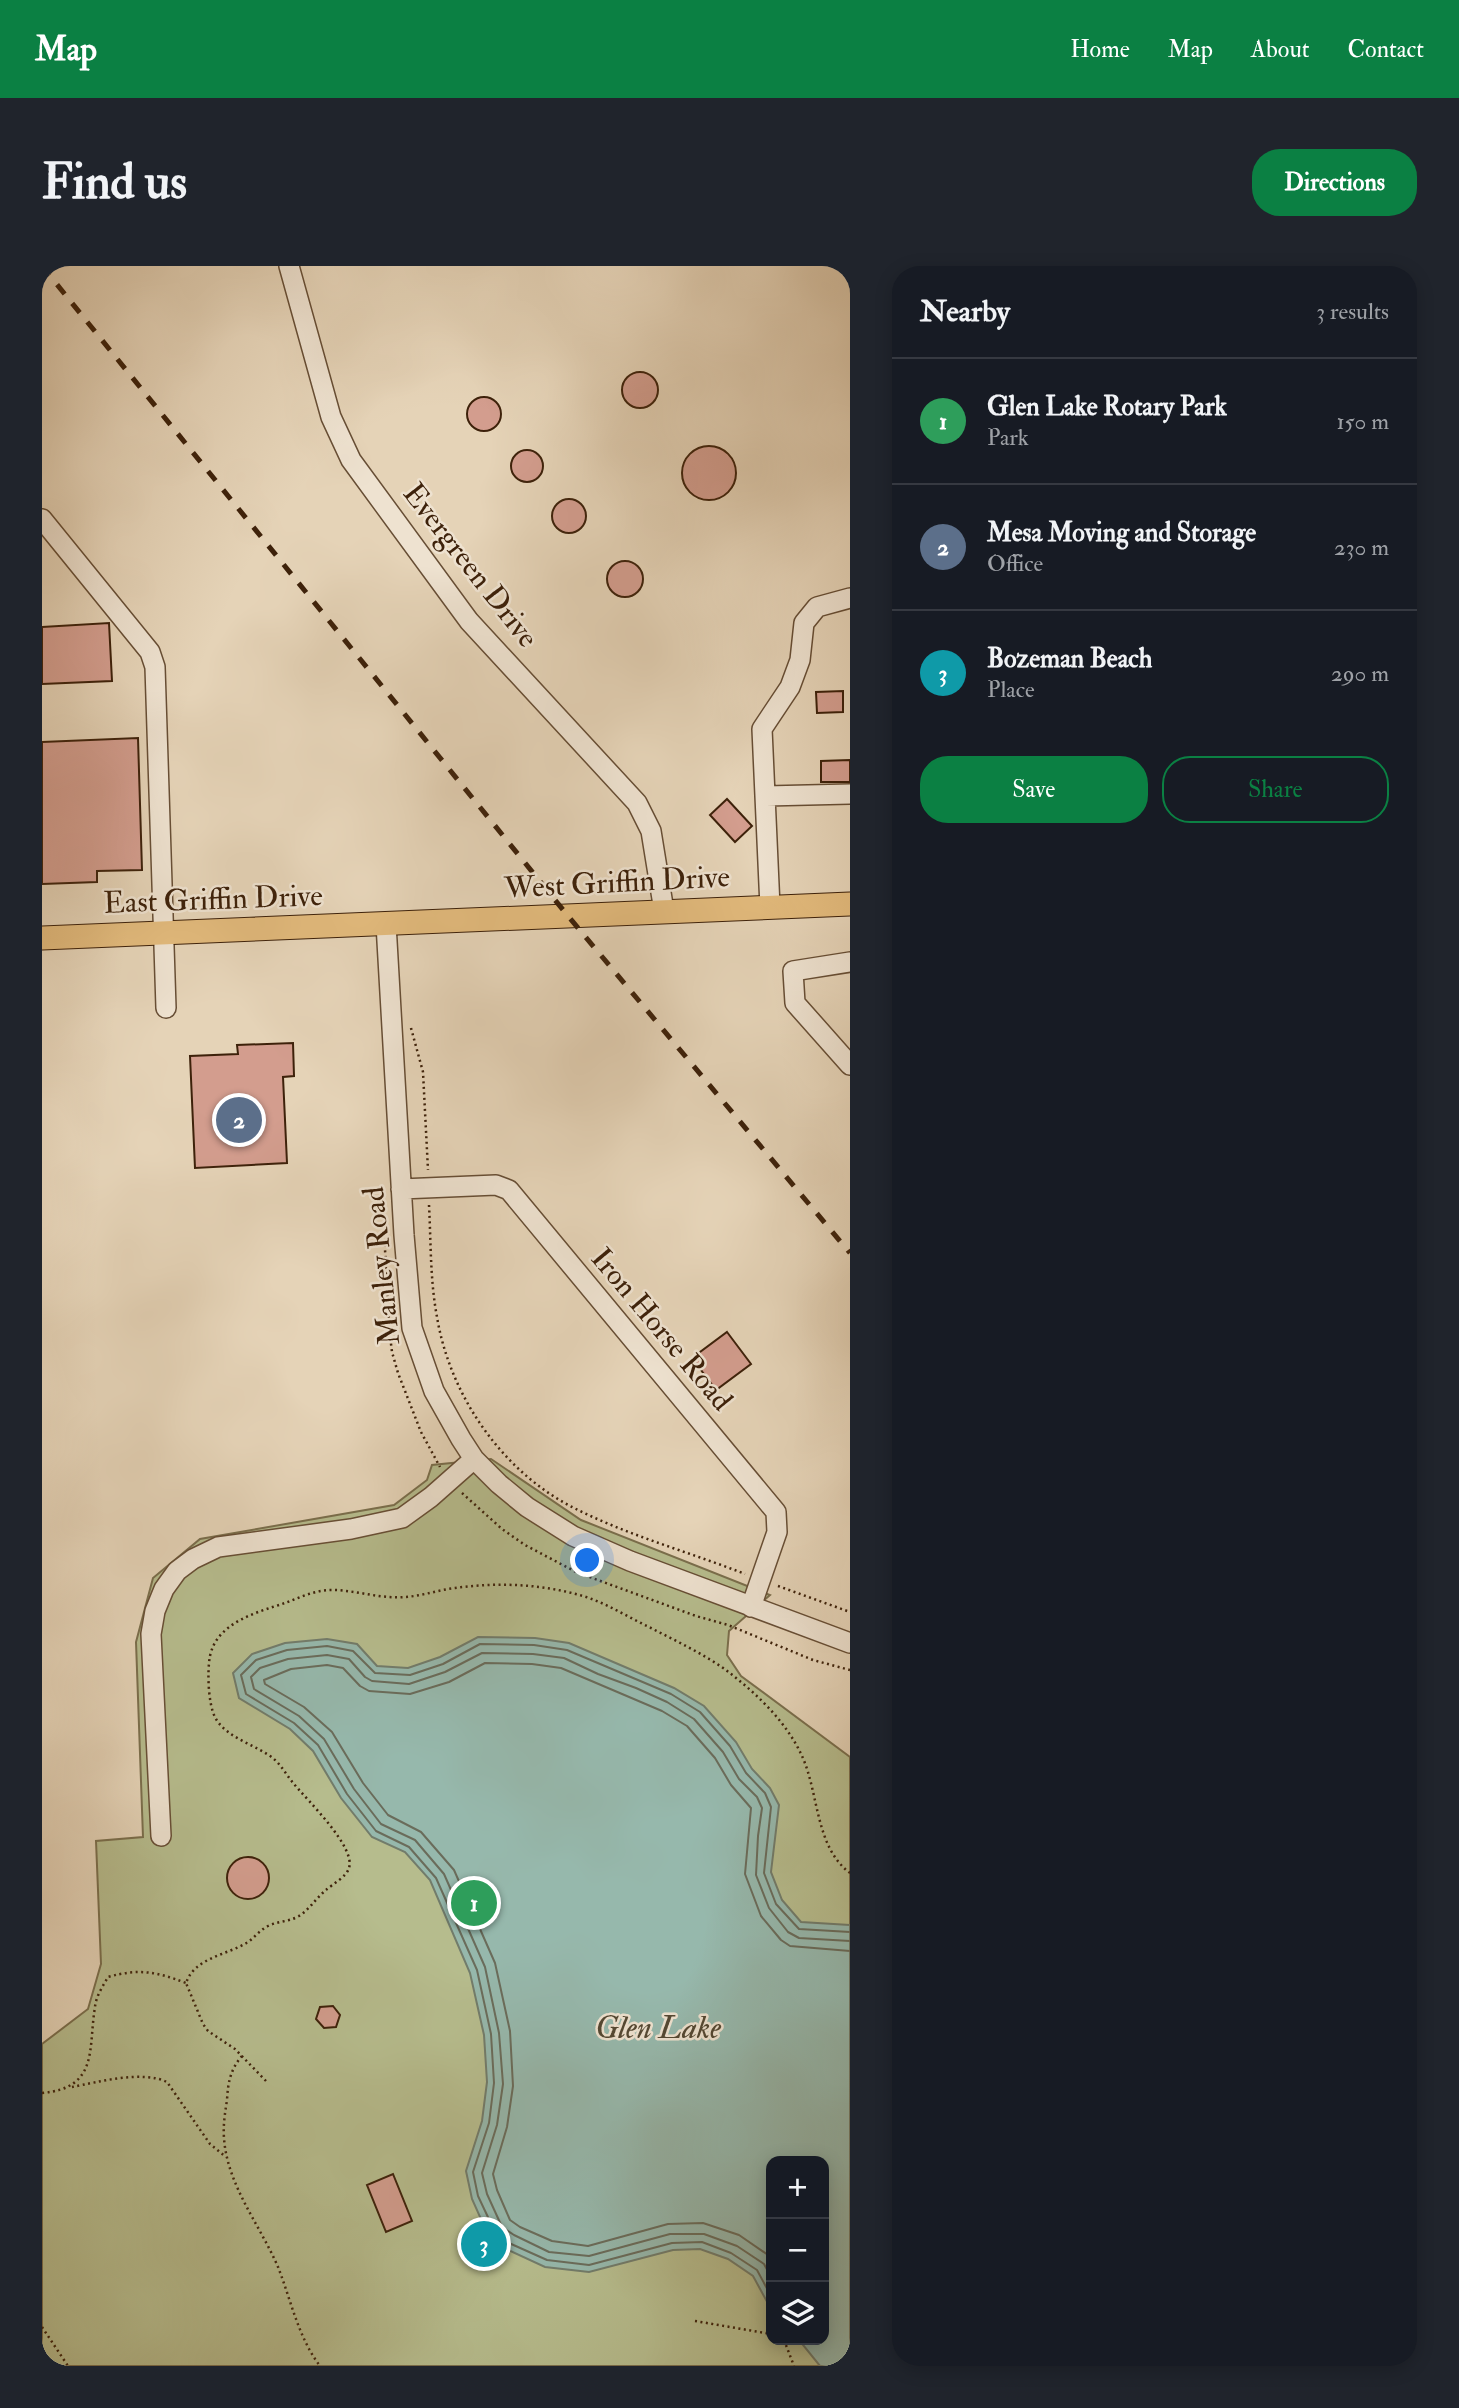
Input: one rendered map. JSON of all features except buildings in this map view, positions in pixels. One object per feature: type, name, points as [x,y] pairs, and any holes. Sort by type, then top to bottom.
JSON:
[{"type":"main road","name":"West Griffin Drive","points":[[386,924],[850,904]]},
{"type":"main road","name":"East Griffin Drive","points":[[42,938],[386,924]]},
{"type":"street","name":"Evergreen Drive","points":[[289,266],[331,417],[351,460],[469,621],[638,803],[651,831],[664,911]]},
{"type":"street","points":[[42,519],[150,652],[155,667],[166,1008]]},
{"type":"street","points":[[770,907],[762,729],[790,687],[800,660],[804,623],[817,607],[850,598]]},
{"type":"street","points":[[766,796],[850,794]]},
{"type":"street","name":"Manley Road","points":[[386,924],[412,1328],[442,1409],[474,1459],[527,1507],[573,1536],[630,1562],[850,1643]]},
{"type":"street","points":[[850,962],[793,971],[795,1003],[850,1065]]},
{"type":"street","name":"Iron Horse Road","points":[[401,1189],[496,1185],[509,1190],[776,1513],[777,1532],[751,1606]]},
{"type":"street","points":[[161,1836],[151,1634],[155,1611],[164,1588],[177,1571],[193,1559],[218,1547],[351,1530],[402,1518],[431,1497],[474,1459]]},
{"type":"path","points":[[411,1028],[423,1072],[434,1295],[442,1340],[458,1387],[498,1447],[532,1480],[572,1507],[623,1529],[850,1612]]},
{"type":"path","points":[[381,1178],[388,1328],[392,1352],[421,1432],[450,1480],[502,1529],[525,1545],[576,1572],[728,1625],[813,1660],[850,1670]]},
{"type":"path","points":[[186,1983],[195,1968],[250,1941],[271,1924],[300,1915],[349,1871],[349,1857],[344,1846],[278,1762],[222,1727],[210,1703],[209,1659],[216,1642],[236,1622],[251,1614],[316,1591],[334,1590],[386,1598],[410,1597],[452,1588],[491,1584],[530,1586],[583,1596],[611,1606],[726,1670],[780,1720],[803,1757],[830,1847],[836,1860],[850,1873]]},
{"type":"path","points":[[70,2087],[80,2078],[89,2062],[93,2044],[94,2006],[108,1977],[149,1971],[186,1983],[208,2031],[235,2049],[266,2081]]},
{"type":"path","points":[[242,2056],[227,2083],[223,2138],[226,2157],[237,2188],[276,2263],[303,2339],[320,2366]]},
{"type":"path","points":[[42,2093],[131,2078],[160,2079],[167,2082],[210,2144],[226,2157]]},
{"type":"path","points":[[695,2321],[766,2333]]},
{"type":"path","points":[[42,2327],[68,2366]]},
{"type":"path","points":[[786,2345],[794,2366]]},
{"type":"green space","points":[[491,1459],[581,1520],[770,1595],[729,1631],[727,1655],[741,1676],[850,1757],[850,2366],[42,2366],[42,2044],[88,2009],[101,1964],[96,1841],[143,1837],[136,1642],[153,1578],[200,1539],[394,1505],[427,1480],[432,1465]]},
{"type":"water","name":"Glen Lake","points":[[478,1637],[535,1638],[569,1643],[674,1688],[704,1706],[736,1742],[752,1769],[770,1788],[779,1805],[771,1872],[782,1900],[801,1922],[850,1925],[850,2366],[820,2366],[803,2345],[829,2345],[829,2156],[766,2156],[766,2300],[753,2276],[728,2259],[700,2249],[673,2250],[589,2272],[545,2267],[506,2249],[489,2237],[472,2199],[466,2171],[482,2121],[487,2082],[484,2035],[470,1973],[430,1880],[405,1852],[372,1837],[341,1798],[313,1751],[290,1729],[239,1698],[233,1673],[252,1654],[285,1643],[327,1639],[357,1644],[377,1666],[408,1668],[440,1657]]},
{"type":"railway","points":[[42,266],[568,916],[850,1253]]},
{"type":"place","name":"Mesa Moving and Storage","points":[[239,1120]]},
{"type":"place","name":"Glen Lake Rotary Park","points":[[474,1903]]},
{"type":"place","name":"Bozeman Beach","points":[[484,2244]]}]
